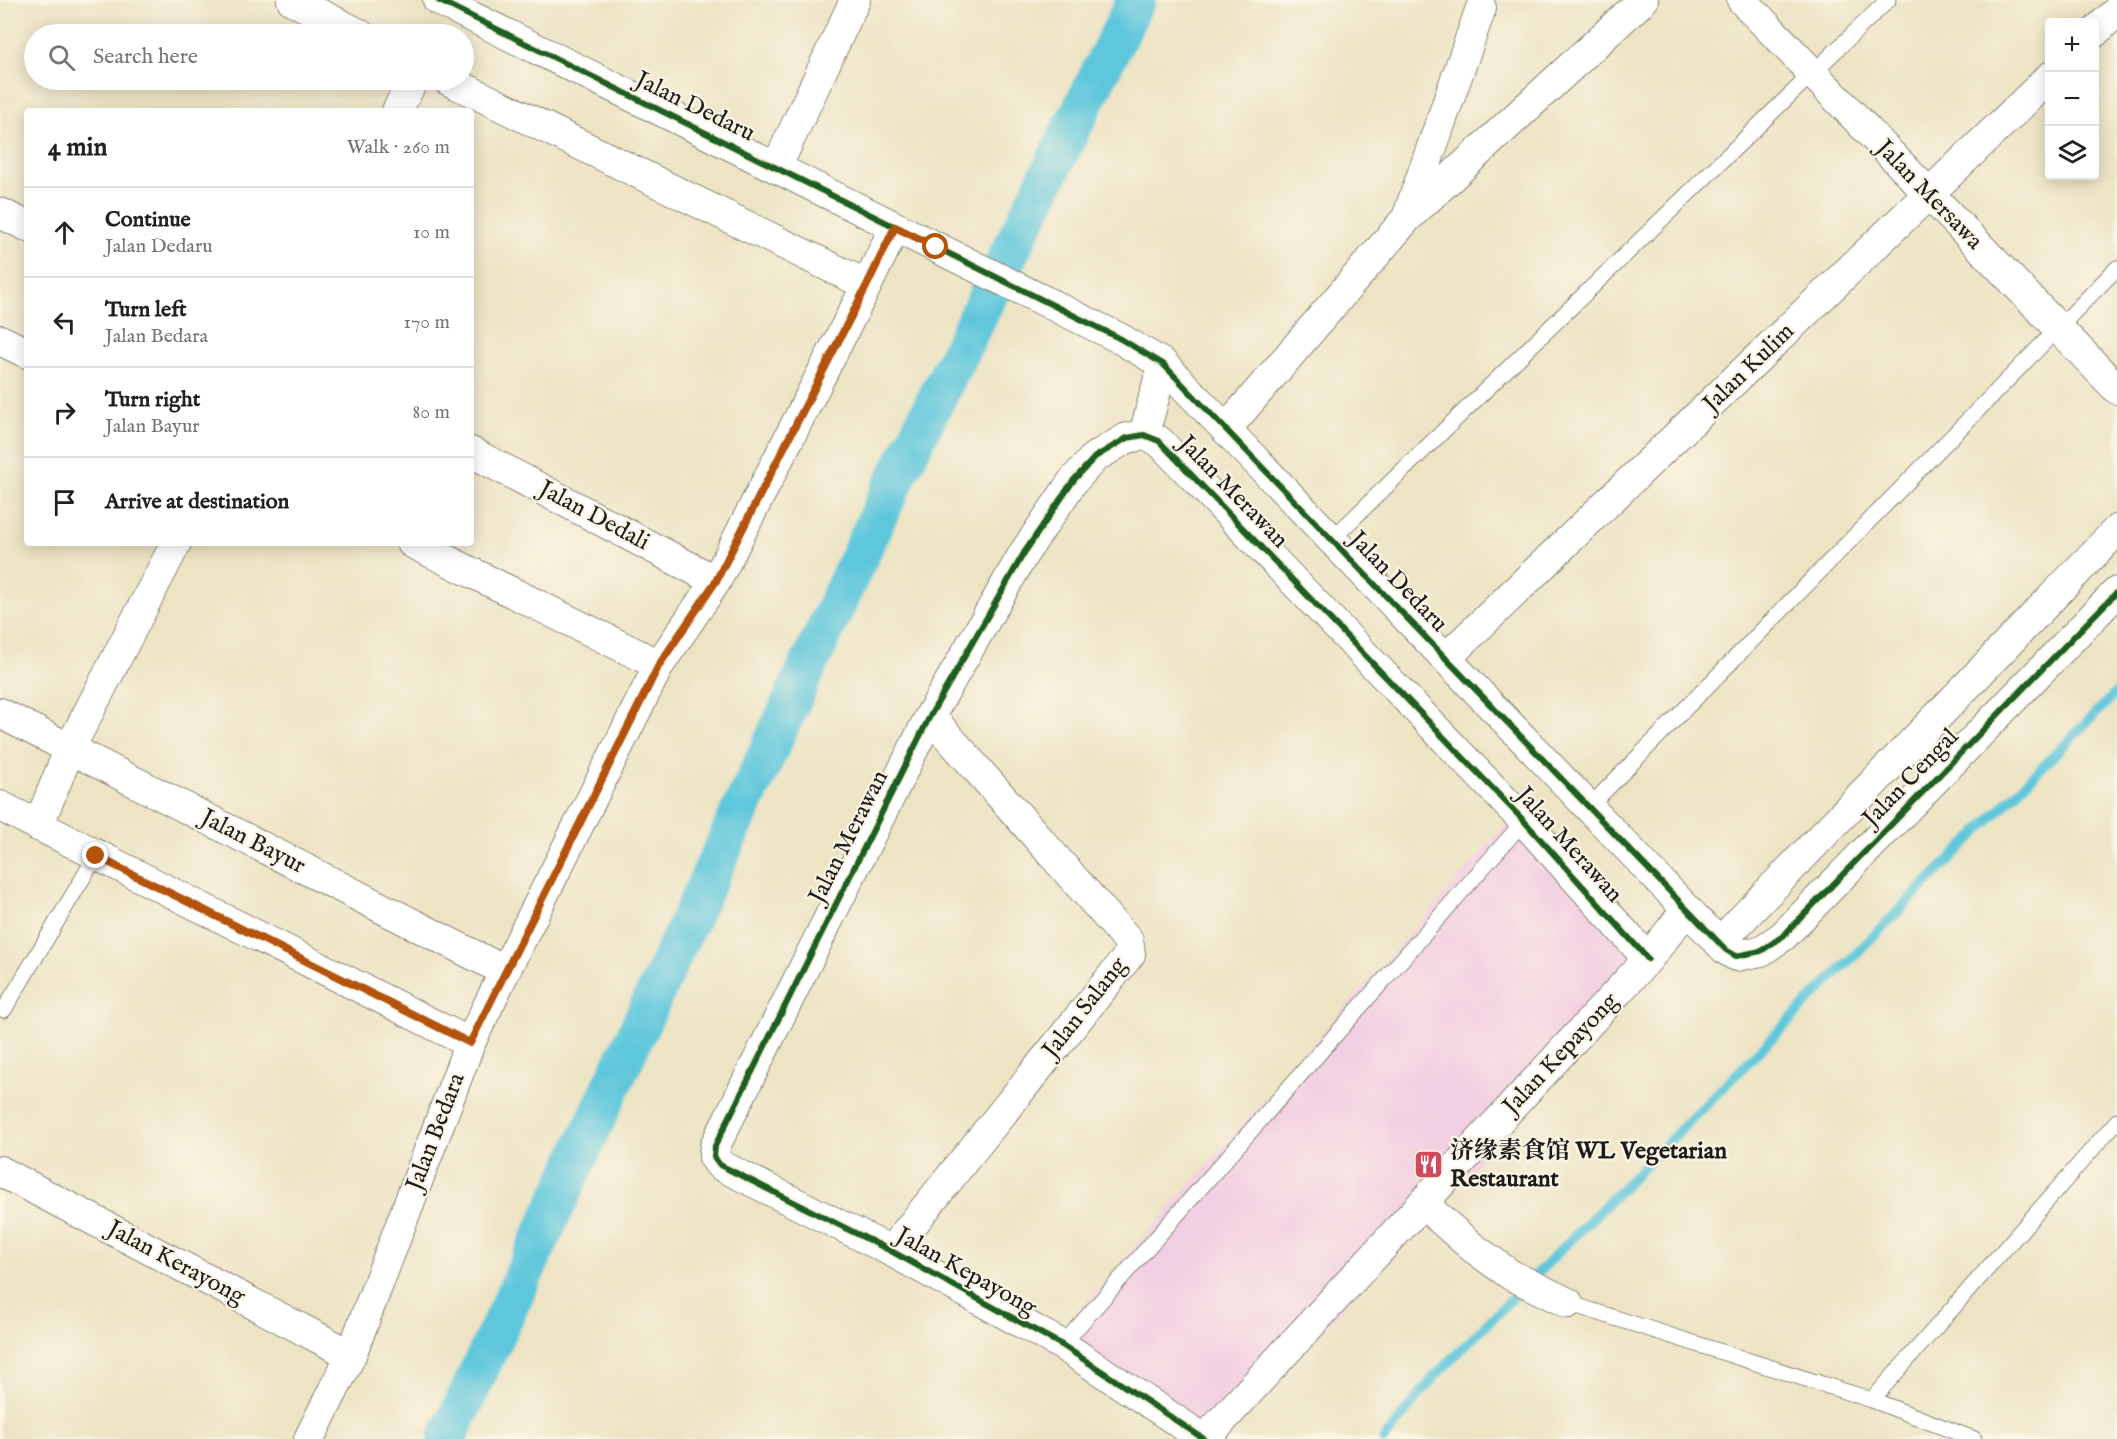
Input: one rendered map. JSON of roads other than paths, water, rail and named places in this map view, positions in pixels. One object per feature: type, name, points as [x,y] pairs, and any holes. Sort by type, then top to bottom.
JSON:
[{"type":"street","points":[[291,0],[339,24]]},
{"type":"street","name":"Jalan Dedaru","points":[[438,0],[1062,309],[1164,364],[1719,943]]},
{"type":"street","points":[[776,168],[855,0]]},
{"type":"street","points":[[1226,429],[1407,218],[1643,0]]},
{"type":"street","name":"Jalan Mersawa","points":[[1742,0],[2117,389]]},
{"type":"street","points":[[1407,218],[1481,8]]},
{"type":"street","points":[[2099,28],[2117,11]]},
{"type":"street","name":"Jalan Kulim","points":[[1446,658],[2045,81]]},
{"type":"street","points":[[399,108],[408,90]]},
{"type":"street","points":[[468,90],[867,285]]},
{"type":"street","points":[[0,213],[24,225]]},
{"type":"street","name":"Jalan Bedara","points":[[309,1439],[351,1355],[470,1043],[659,665],[716,581],[895,227]]},
{"type":"street","points":[[0,340],[24,352]]},
{"type":"street","points":[[1144,435],[1164,364]]},
{"type":"street","name":"Jalan Merawan","points":[[715,1146],[930,716],[1024,553],[1073,481],[1095,457],[1127,438],[1144,435],[1160,441],[1524,821],[1648,959]]},
{"type":"street","name":"Jalan Dedali","points":[[474,454],[716,581]]},
{"type":"street","name":"Jalan Cengal","points":[[2117,530],[1719,943],[1736,956],[1761,951],[1783,936],[2117,592]]},
{"type":"street","points":[[38,826],[70,748],[174,546]]},
{"type":"street","points":[[418,546],[659,665]]},
{"type":"street","name":"Jalan Bayur","points":[[0,713],[505,972]]},
{"type":"street","name":"Jalan Salang","points":[[891,1251],[1130,954],[1128,940],[930,716]]},
{"type":"street","points":[[0,807],[470,1043]]},
{"type":"street","name":"Jalan Kepayong","points":[[715,1146],[714,1157],[720,1165],[891,1251],[1062,1346],[1204,1439],[1648,959],[1687,909]]},
{"type":"street","name":"Jalan Kerayong","points":[[0,1171],[351,1355]]},
{"type":"street","points":[[1423,1204],[1472,1247],[1510,1275],[1568,1304]]},
{"type":"lane","points":[[1332,539],[1888,0]]},
{"type":"lane","points":[[1589,807],[2117,268]]},
{"type":"lane","points":[[1062,1346],[1524,821]]},
{"type":"lane","points":[[4,1010],[96,856]]},
{"type":"lane","points":[[1872,1401],[2117,1121]]},
{"type":"lane","points":[[1568,1304],[1872,1401],[1974,1439]]},
{"type":"waterway","points":[[447,1439],[885,501],[1136,0]]},
{"type":"waterway","points":[[1384,1439],[1433,1378],[2117,692]]},
{"type":"place","name":"济缘素食馆 WL Vegetarian Restaurant","points":[[1429,1165]]}]
